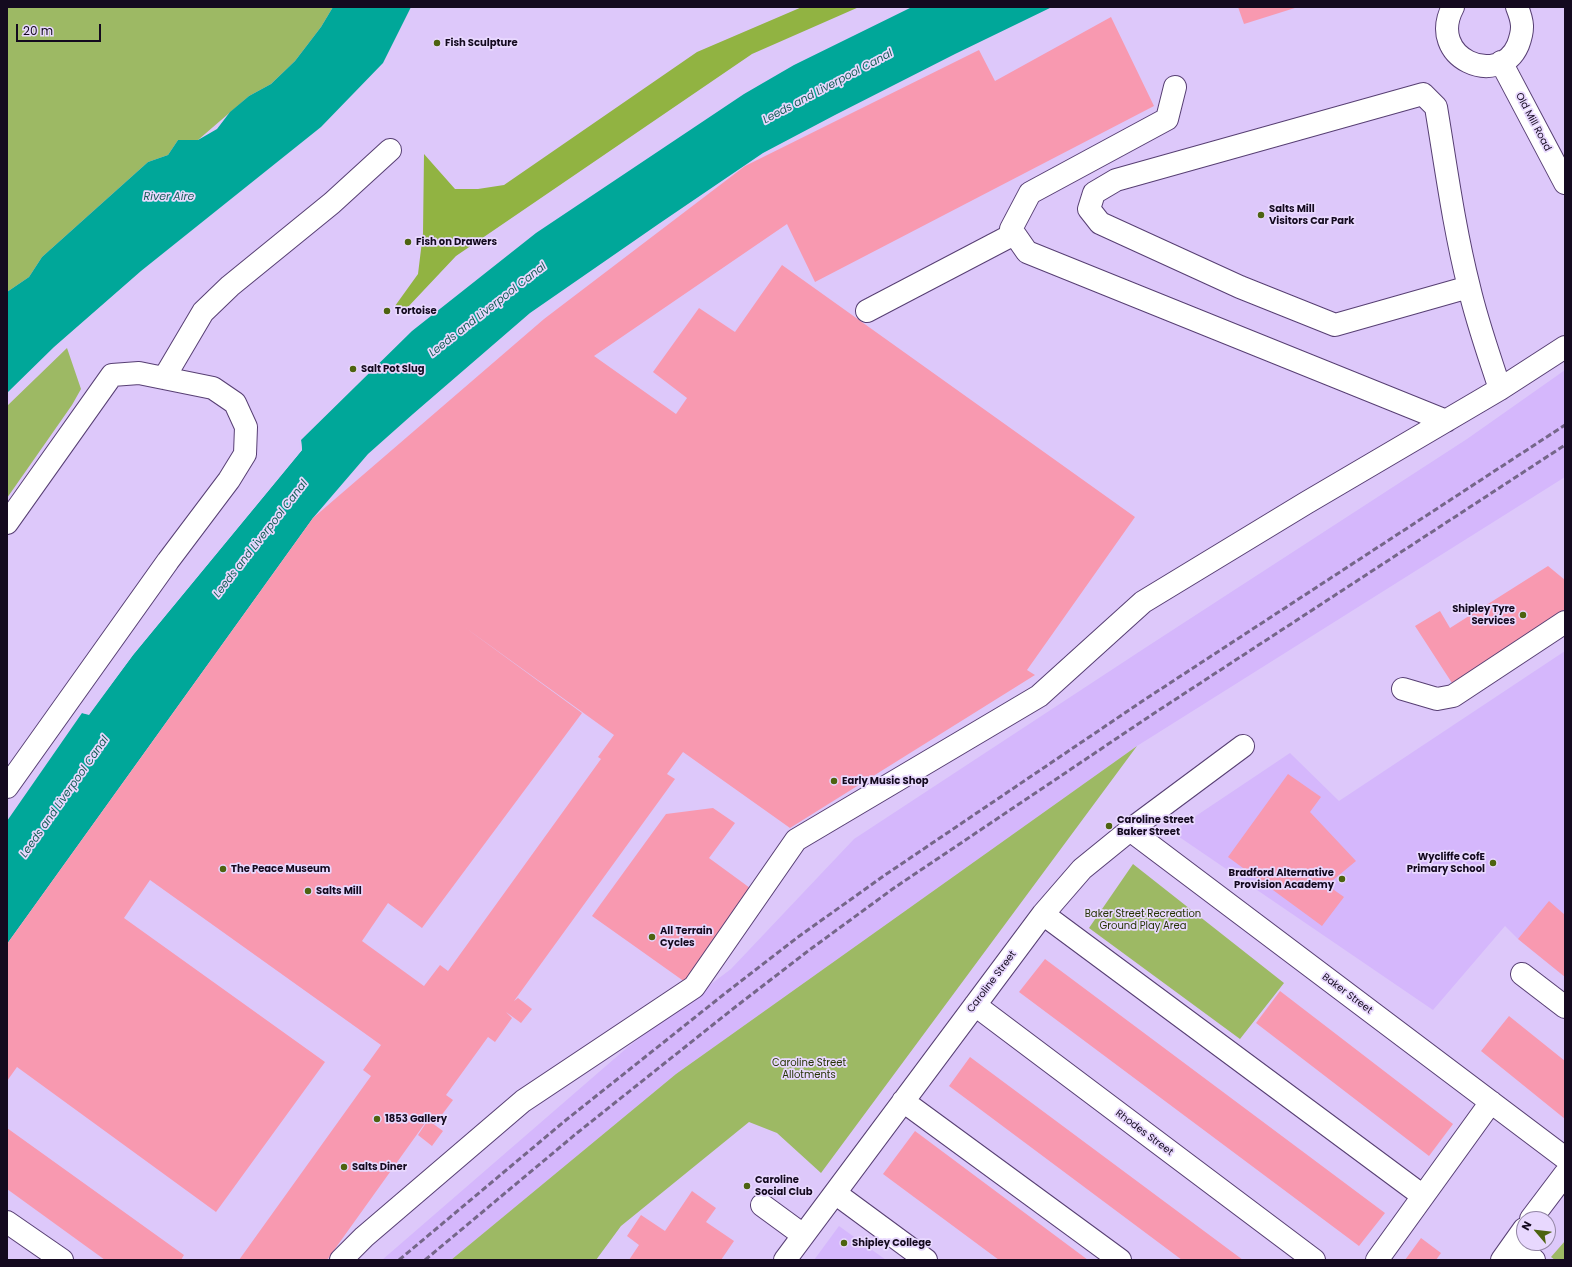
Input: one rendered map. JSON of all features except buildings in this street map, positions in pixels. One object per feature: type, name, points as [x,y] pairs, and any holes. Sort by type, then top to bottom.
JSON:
[{"type":"street","points":[[1454,7],[1449,15],[1447,28],[1450,44],[1458,55],[1468,62],[1481,66],[1495,65],[1515,51],[1523,33],[1522,20],[1517,7]]},
{"type":"street","name":"Old Mill Road","points":[[1501,62],[1565,182]]},
{"type":"street","points":[[1175,87],[1167,119],[1030,193],[1011,229],[1027,252],[1446,421]]},
{"type":"street","points":[[1468,287],[1334,325],[1240,287],[1100,223],[1089,209],[1094,193],[1116,180],[1423,94],[1436,107],[1468,287],[1500,389]]},
{"type":"street","points":[[164,378],[203,312],[230,286],[332,203],[390,150]]},
{"type":"street","points":[[867,311],[1014,234]]},
{"type":"street","points":[[342,1260],[364,1237],[523,1101],[694,987],[796,840],[1039,696],[1142,602],[1306,503],[1500,389],[1565,347]]},
{"type":"street","points":[[7,523],[112,375],[139,373],[213,388],[235,403],[246,427],[245,454],[229,480],[168,561],[7,787]]},
{"type":"street","points":[[1403,689],[1437,699],[1453,696],[1565,622]]},
{"type":"street","name":"Caroline Street","points":[[784,1260],[1043,914],[1082,869],[1130,830],[1244,746]]},
{"type":"street","name":"Baker Street","points":[[1130,830],[1565,1158]]},
{"type":"street","points":[[1043,914],[1423,1196]]},
{"type":"street","points":[[1522,974],[1565,1007]]},
{"type":"street","name":"Rhodes Street","points":[[975,1006],[1314,1260]]},
{"type":"street","points":[[903,1101],[1120,1260]]},
{"type":"street","points":[[1377,1260],[1491,1102]]},
{"type":"street","points":[[1536,1211],[1565,1174]]},
{"type":"street","points":[[835,1193],[926,1260]]},
{"type":"street","points":[[762,1206],[803,1235]]},
{"type":"street","points":[[9,1227],[62,1260]]},
{"type":"street","points":[[1513,1244],[1534,1260]]},
{"type":"shaded area","points":[[802,7],[859,7],[752,54],[456,256],[407,308],[395,306],[418,274],[423,233],[424,154],[455,189],[478,189],[504,185],[697,52]]},
{"type":"shaded area","points":[[1565,370],[1565,477],[1137,746],[676,1074],[451,1260],[382,1260],[629,1046],[731,969],[854,839],[1467,439]]},
{"type":"shaded area","points":[[1565,651],[1565,977],[1518,939],[1505,926],[1433,1010],[1172,832],[1290,753],[1339,801]]},
{"type":"shaded area","name":"Shipley College","points":[[839,1226],[886,1260],[814,1260]]},
{"type":"green space","points":[[7,7],[333,7],[321,27],[295,61],[271,84],[249,96],[198,140],[178,140],[168,155],[148,162],[42,257],[29,277],[7,292]]},
{"type":"green space","points":[[67,348],[81,389],[72,405],[7,498],[7,406]]},
{"type":"green space","name":"Caroline Street Allotments","points":[[1137,746],[821,1173],[777,1133],[749,1122],[621,1226],[596,1260],[451,1260],[676,1074]]},
{"type":"green space","name":"Baker Street Recreation Ground Play Area","points":[[1133,864],[1284,983],[1240,1039],[1089,928]]},
{"type":"green space","points":[[1565,1241],[1565,1260],[1555,1260],[1551,1257]]},
{"type":"water","name":"River Aire","points":[[333,7],[411,7],[383,63],[321,127],[141,271],[54,347],[7,393],[7,292],[29,277],[42,257],[148,162],[168,155],[178,140],[198,140],[217,129],[230,112],[249,96],[271,84],[295,61],[321,27]]},
{"type":"water","name":"Leeds and Liverpool Canal","points":[[912,7],[1052,7],[955,54],[763,153],[530,313],[368,454],[313,518],[7,944],[7,821],[82,713],[89,714],[133,655],[302,450],[301,440],[412,331],[536,233],[744,94],[794,65]]},
{"type":"pier","points":[[301,440],[302,450],[133,655],[89,715],[82,713],[88,712],[132,653],[300,449],[299,442]]},
{"type":"railway","points":[[399,1260],[566,1120],[798,937],[885,875],[1144,700],[1565,425]]},
{"type":"railway","points":[[425,1260],[577,1133],[734,1008],[894,888],[1153,714],[1565,445]]},
{"type":"place","name":"Fish Sculpture","points":[[437,43]]},
{"type":"place","name":"Salts Mill Visitors Car Park","points":[[1261,215]]},
{"type":"place","name":"Fish on Drawers","points":[[408,242]]},
{"type":"place","name":"Tortoise","points":[[387,311]]},
{"type":"place","name":"Salt Pot Slug","points":[[353,369]]},
{"type":"place","name":"Shipley Tyre Services","points":[[1523,615]]},
{"type":"place","name":"Early Music Shop","points":[[834,781]]},
{"type":"place","name":"Caroline Street Baker Street","points":[[1109,826]]},
{"type":"place","name":"Wycliffe CofE Primary School","points":[[1493,863]]},
{"type":"place","name":"The Peace Museum","points":[[223,869]]},
{"type":"place","name":"Bradford Alternative Provision Academy","points":[[1342,879]]},
{"type":"place","name":"Salts Mill","points":[[308,891]]},
{"type":"place","name":"All Terrain Cycles","points":[[652,937]]},
{"type":"place","name":"1853 Gallery","points":[[377,1119]]},
{"type":"place","name":"Salts Diner","points":[[344,1167]]},
{"type":"place","name":"Caroline Social Club","points":[[747,1186]]},
{"type":"place","name":"Shipley College","points":[[844,1243]]}]
